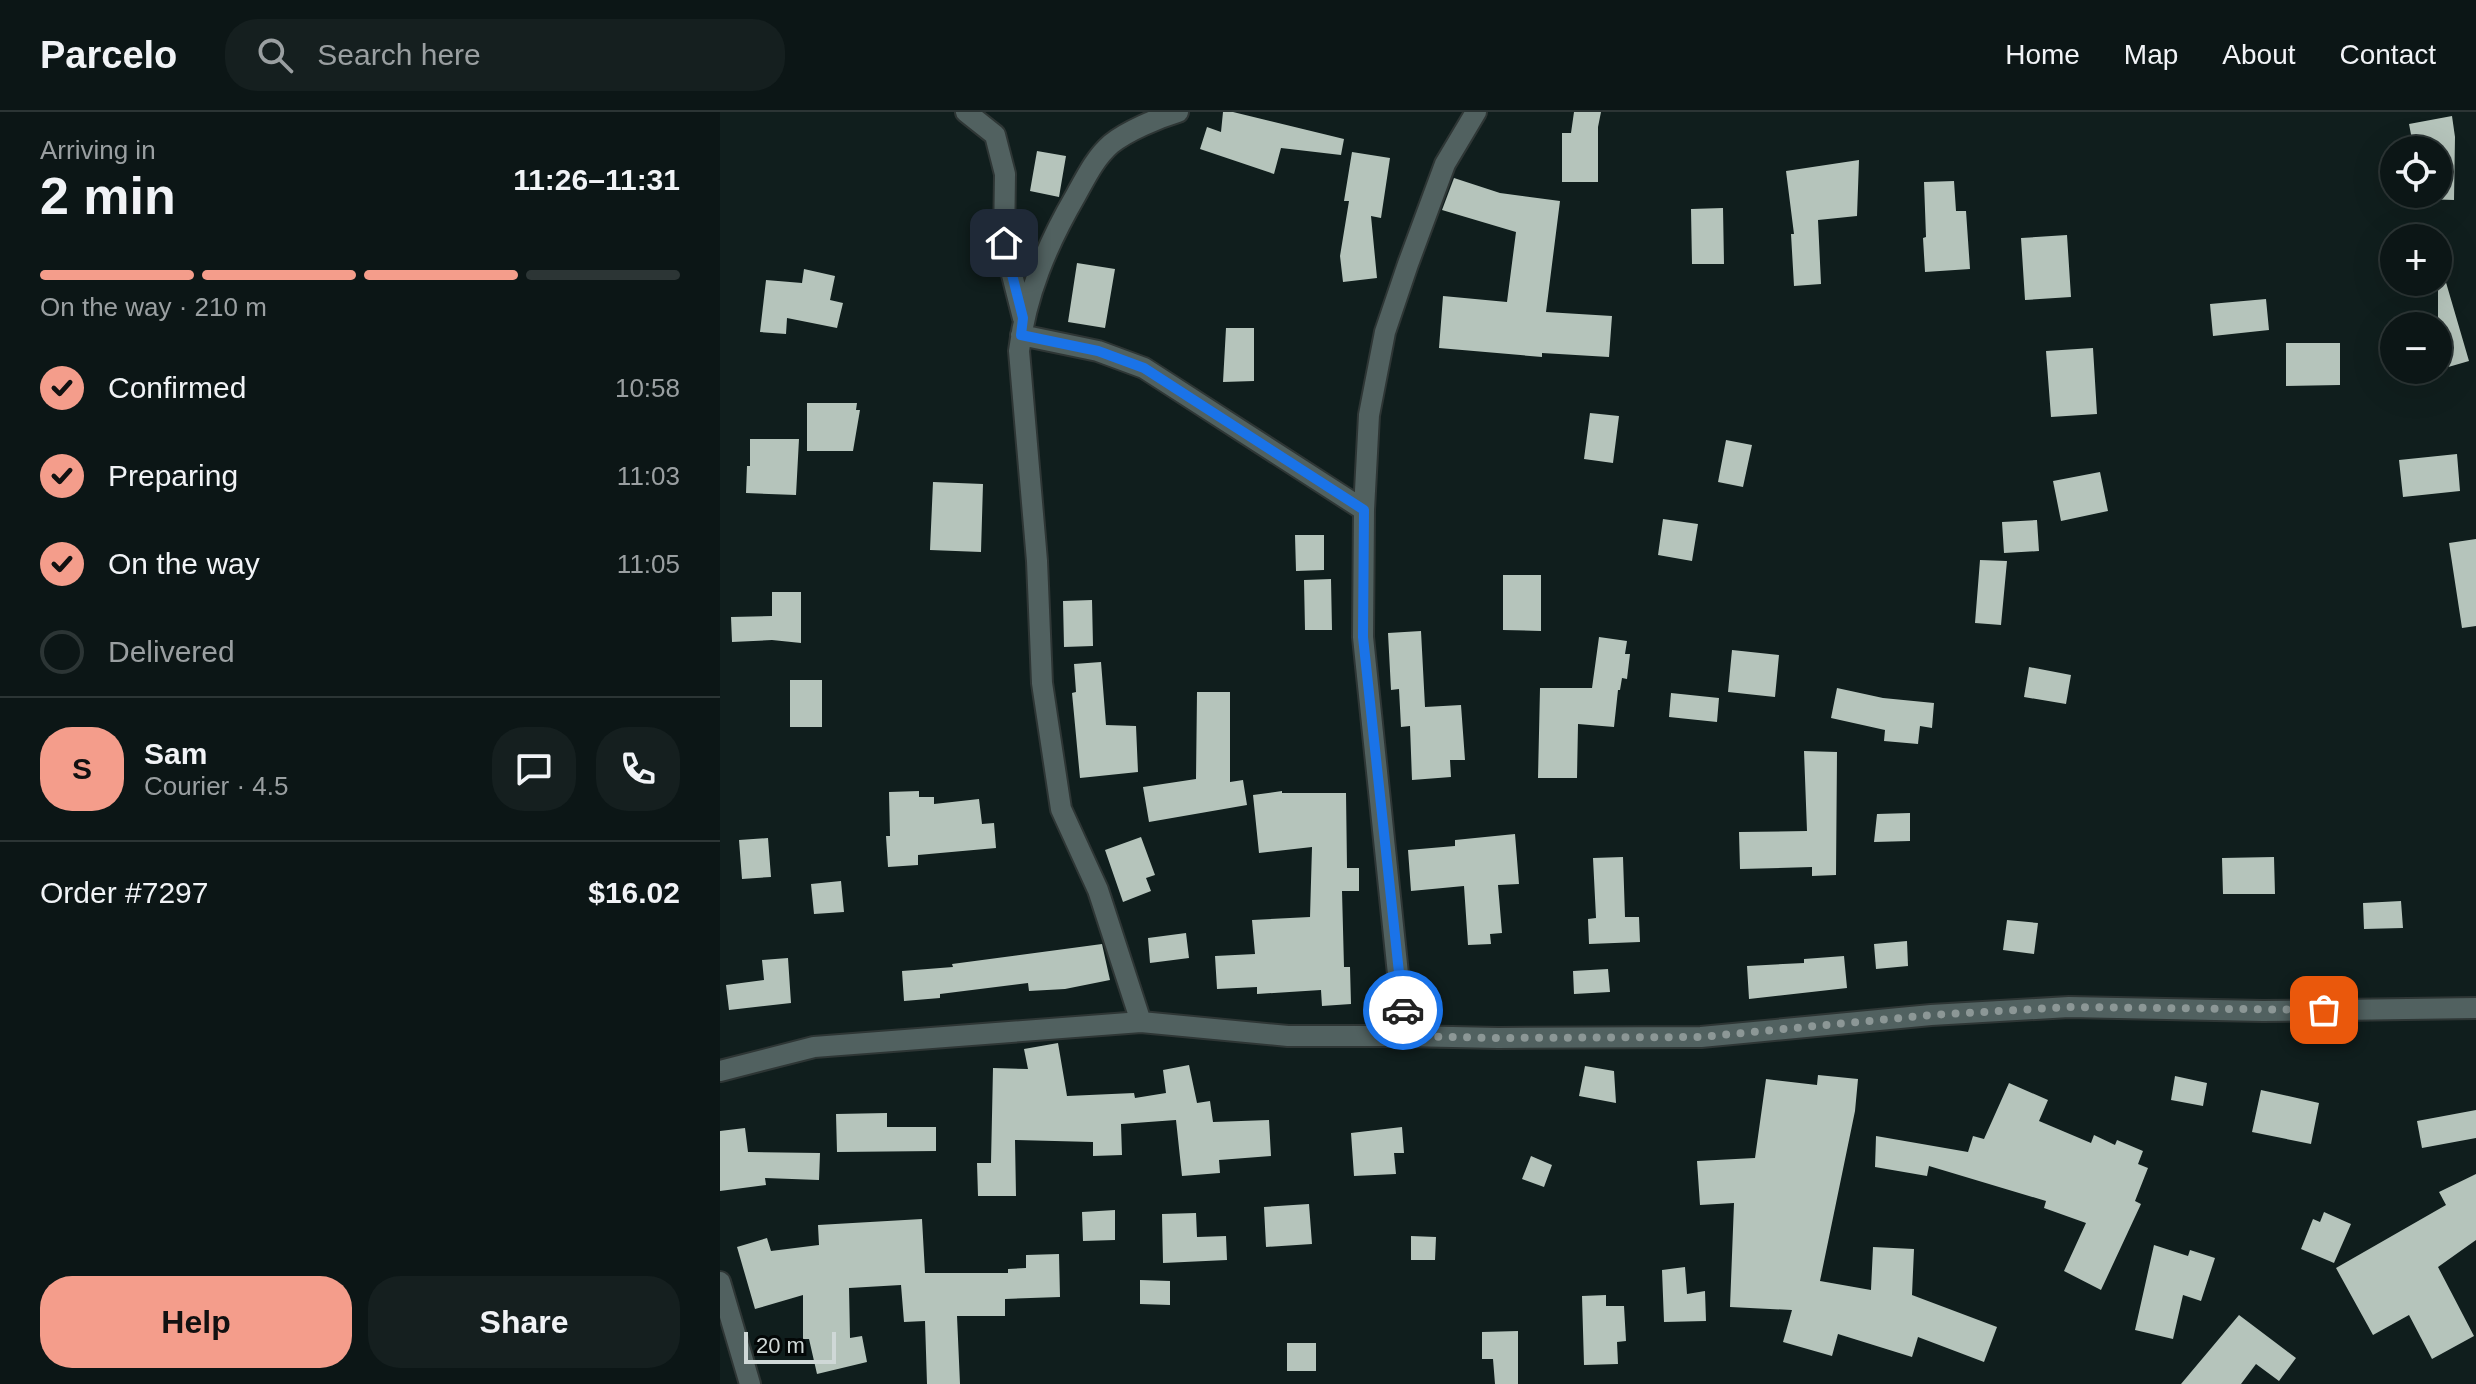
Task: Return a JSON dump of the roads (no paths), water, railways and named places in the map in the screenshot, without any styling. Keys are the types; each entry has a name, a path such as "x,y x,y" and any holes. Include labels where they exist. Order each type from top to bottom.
{"street":[{"path":"966,112 995,135 1005,174 1004,243 1022,327"},
{"path":"1141,1022 1098,890 1061,809 1042,683 1037,561 1019,351 1022,327 1041,262 1092,167 1112,144 1160,117 1178,112"},
{"path":"1407,1036 1363,637 1364,510 1369,415 1385,332 1445,164 1476,112"},
{"path":"1022,327 1144,368 1364,510"},
{"path":"720,1071 814,1047 1141,1022 1288,1036 1701,1037 1931,1015 2069,1007 2263,1011 2476,1008"},
{"path":"720,1282 750,1384"}]}
